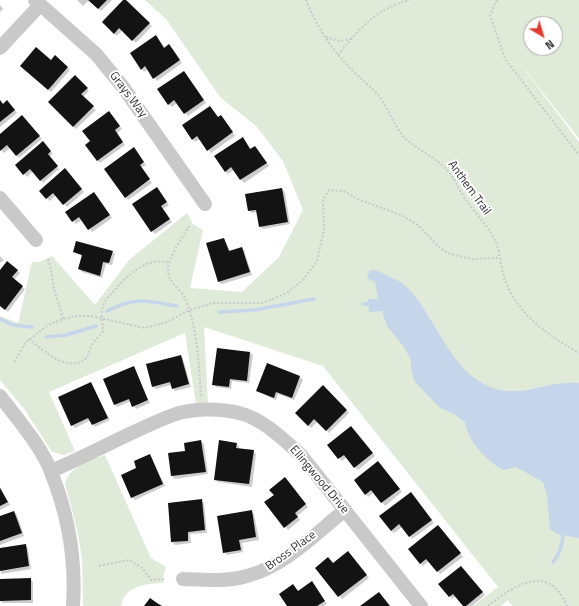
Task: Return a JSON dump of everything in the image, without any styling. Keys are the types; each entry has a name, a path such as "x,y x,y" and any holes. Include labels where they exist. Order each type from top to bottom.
{"street":[{"path":"0,48 38,3"},
{"name":"Grays Way","path":"38,3 96,54 123,87 205,204"},
{"path":"0,198 36,240"},
{"path":"0,396 26,430 51,471 71,538 73,606"},
{"name":"Ellingwood Drive","path":"51,471 174,415 202,410 220,410 240,413 280,436 301,455 421,606"},
{"name":"Bross Place","path":"183,579 225,579 246,577 263,571 277,564 345,510"}],"path":[{"name":"Anthem Trail","path":"306,0 310,13 325,37 338,55 378,95 405,138 441,164 449,172 465,199 492,235 497,246 506,281 516,302 536,323 560,342 579,353"},
{"path":"338,55 373,16 392,4 410,0"},
{"path":"497,0 490,15 505,59 579,155"},
{"path":"325,37 338,41 351,39"},
{"path":"14,362 29,340 48,325 63,319 83,316 145,328 167,322 189,310 214,303 263,303 287,293 302,280 317,261 324,230 323,200 329,190 344,191 358,199 401,215 418,225 440,248 450,254 472,259 499,258"},
{"path":"189,226 170,263 169,277 184,296 195,328 198,349 202,410"},
{"path":"48,259 52,274 52,285 63,319"},
{"path":"29,340 48,355 69,364 77,363 86,358 92,343 103,331 102,312 105,301 130,274 157,261 170,263"},
{"path":"100,566 129,560 142,568 151,580 164,579"},
{"path":"488,606 508,591 531,581 544,582 556,587 567,606"}],"green space":[{"path":"145,0 579,0 579,139 512,53 579,142 579,606 512,606 508,600 501,606 473,606 498,587 323,366 204,327 208,404 196,404 185,333 49,392 75,451 64,455 52,452 25,410 0,380 0,316 18,323 32,262 39,262 52,256 95,305 129,260 187,213 193,224 203,230 190,288 242,292 279,257 303,210 283,161 256,126 220,97 166,19"},
{"path":"105,455 151,558 166,567 163,577 164,583 144,585 131,590 123,599 121,606 83,606 82,559 78,534 65,483 71,472 76,468"}],"water":[{"path":"376,270 397,280 408,288 429,316 447,347 469,374 483,384 500,390 520,391 559,383 579,383 579,538 557,534 550,529 547,495 543,482 516,467 503,470 490,461 474,444 465,422 452,413 440,408 414,381 411,369 411,360 404,347 387,326 382,311 369,312 368,299 378,299 375,282 367,278 369,271"}],"building":[{"path":"88,0 107,0 98,9"},
{"path":"123,0 126,0 150,23 132,41 119,28 114,34 102,22"},
{"path":"156,35 164,48 169,44 180,60 153,79 145,66 141,70 130,53"},
{"path":"36,47 51,60 55,55 68,67 48,90 20,66"},
{"path":"184,71 204,100 184,114 174,100 168,105 157,89"},
{"path":"75,75 88,88 81,94 94,106 73,127 48,102"},
{"path":"0,100 3,104 7,100 15,110 0,122"},
{"path":"210,106 218,117 221,115 233,132 207,151 197,136 192,140 182,125"},
{"path":"109,111 120,126 115,130 123,142 97,161 85,145 90,141 82,131"},
{"path":"22,115 40,136 16,156 7,145 0,151 0,134"},
{"path":"243,137 250,149 255,146 267,163 240,180 231,167 225,172 214,156"},
{"path":"43,141 51,151 48,154 58,166 40,181 30,169 23,175 15,165"},
{"path":"134,147 144,162 140,165 150,179 125,198 104,169"},
{"path":"65,168 82,189 63,205 53,193 46,199 39,191"},
{"path":"157,187 167,202 161,206 170,219 151,232 132,204"},
{"path":"282,188 288,222 259,227 256,210 248,211 245,194"},
{"path":"94,192 110,215 88,230 79,217 72,222 65,212"},
{"path":"224,238 229,251 242,247 250,272 218,282 206,243"},
{"path":"76,241 113,251 109,263 103,262 100,276 78,269 82,255 73,252"},
{"path":"7,261 18,270 12,277 23,286 5,310 0,306 0,270"},
{"path":"217,348 250,352 247,381 230,379 229,387 212,385"},
{"path":"181,355 189,384 172,389 170,382 152,387 146,364"},
{"path":"267,363 300,376 292,398 276,392 274,398 256,391"},
{"path":"134,366 148,400 132,407 129,399 114,405 103,379"},
{"path":"91,382 108,418 92,425 88,418 71,426 58,397"},
{"path":"323,385 347,410 326,431 314,419 308,426 295,413"},
{"path":"351,426 373,453 354,468 344,455 338,459 327,445"},
{"path":"201,440 206,472 171,476 168,453 185,451 184,443"},
{"path":"219,440 237,443 236,448 254,450 249,484 214,480"},
{"path":"150,454 163,484 131,498 121,475 136,468 134,461"},
{"path":"378,461 400,489 381,503 371,490 365,495 354,480"},
{"path":"285,477 306,504 295,513 298,517 284,528 264,502 274,495 269,490"},
{"path":"0,488 8,502 0,506"},
{"path":"411,492 432,520 409,537 399,524 391,531 379,516"},
{"path":"202,499 205,530 188,532 188,541 171,542 168,503"},
{"path":"252,510 256,537 239,540 241,550 223,553 217,516"},
{"path":"14,511 22,533 0,541 0,516"},
{"path":"438,525 461,553 437,572 426,559 420,564 408,549"},
{"path":"26,544 29,566 0,571 0,548"},
{"path":"348,551 367,575 338,597 315,568 328,557 333,563"},
{"path":"461,566 483,592 466,606 463,606 453,594 449,597 438,584"},
{"path":"31,578 31,600 0,601 0,579"},
{"path":"312,581 325,601 317,606 287,606 279,594 293,584 298,591"},
{"path":"379,592 390,606 360,606"},
{"path":"150,598 157,603 162,606 144,606"}],"waterway":[{"path":"220,312 254,310 314,299"},
{"path":"107,311 126,303 142,301 177,306"},
{"path":"0,319 13,325 32,327"},
{"path":"46,337 66,335 96,326"},
{"path":"553,562 560,550 563,535"}]}
